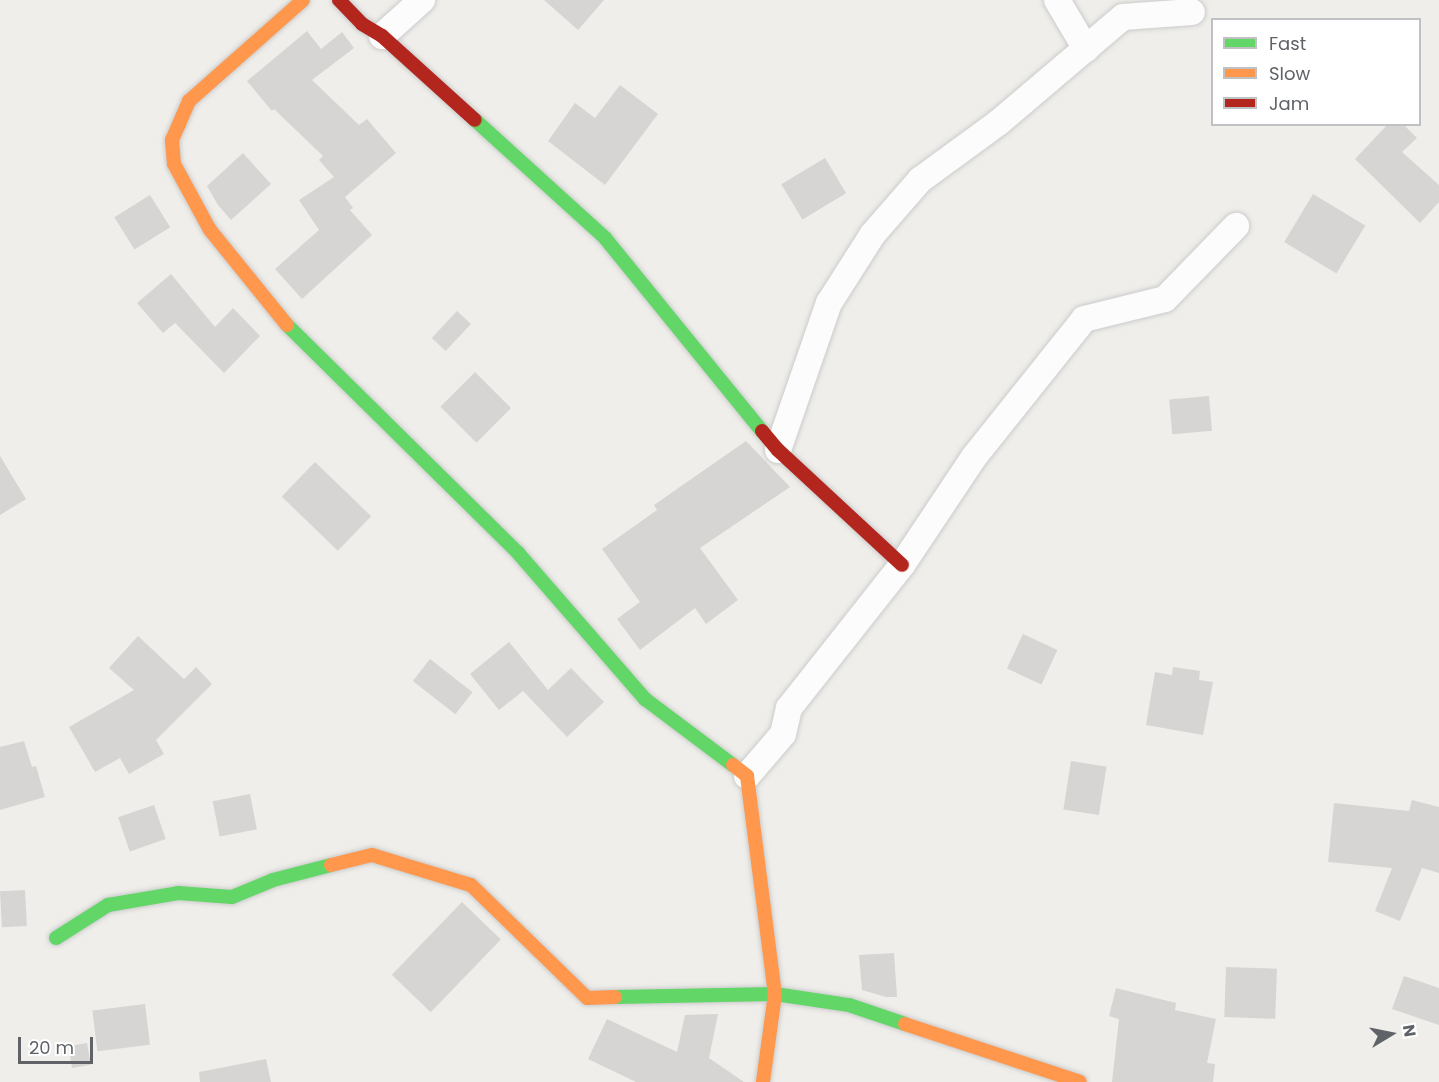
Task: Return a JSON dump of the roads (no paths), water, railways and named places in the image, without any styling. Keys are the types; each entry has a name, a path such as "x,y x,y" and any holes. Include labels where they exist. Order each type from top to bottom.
{"street":[{"path":"303,0 189,101 172,140 174,164 210,230 291,329 518,553 645,699 747,776 775,994 763,1082"},
{"path":"339,0 362,24 382,36 605,238 778,450 902,565"},
{"path":"382,36 422,0"},
{"path":"1057,0 1086,49"},
{"path":"778,450 829,303 873,234 920,180 998,123 1123,17 1192,12"},
{"path":"747,776 783,734 789,708 902,565 974,457 1084,319 1165,299 1236,226"},
{"path":"56,938 108,905 178,893 232,897 273,880 372,855 471,885 587,998 775,994 849,1005 1080,1082"}]}
